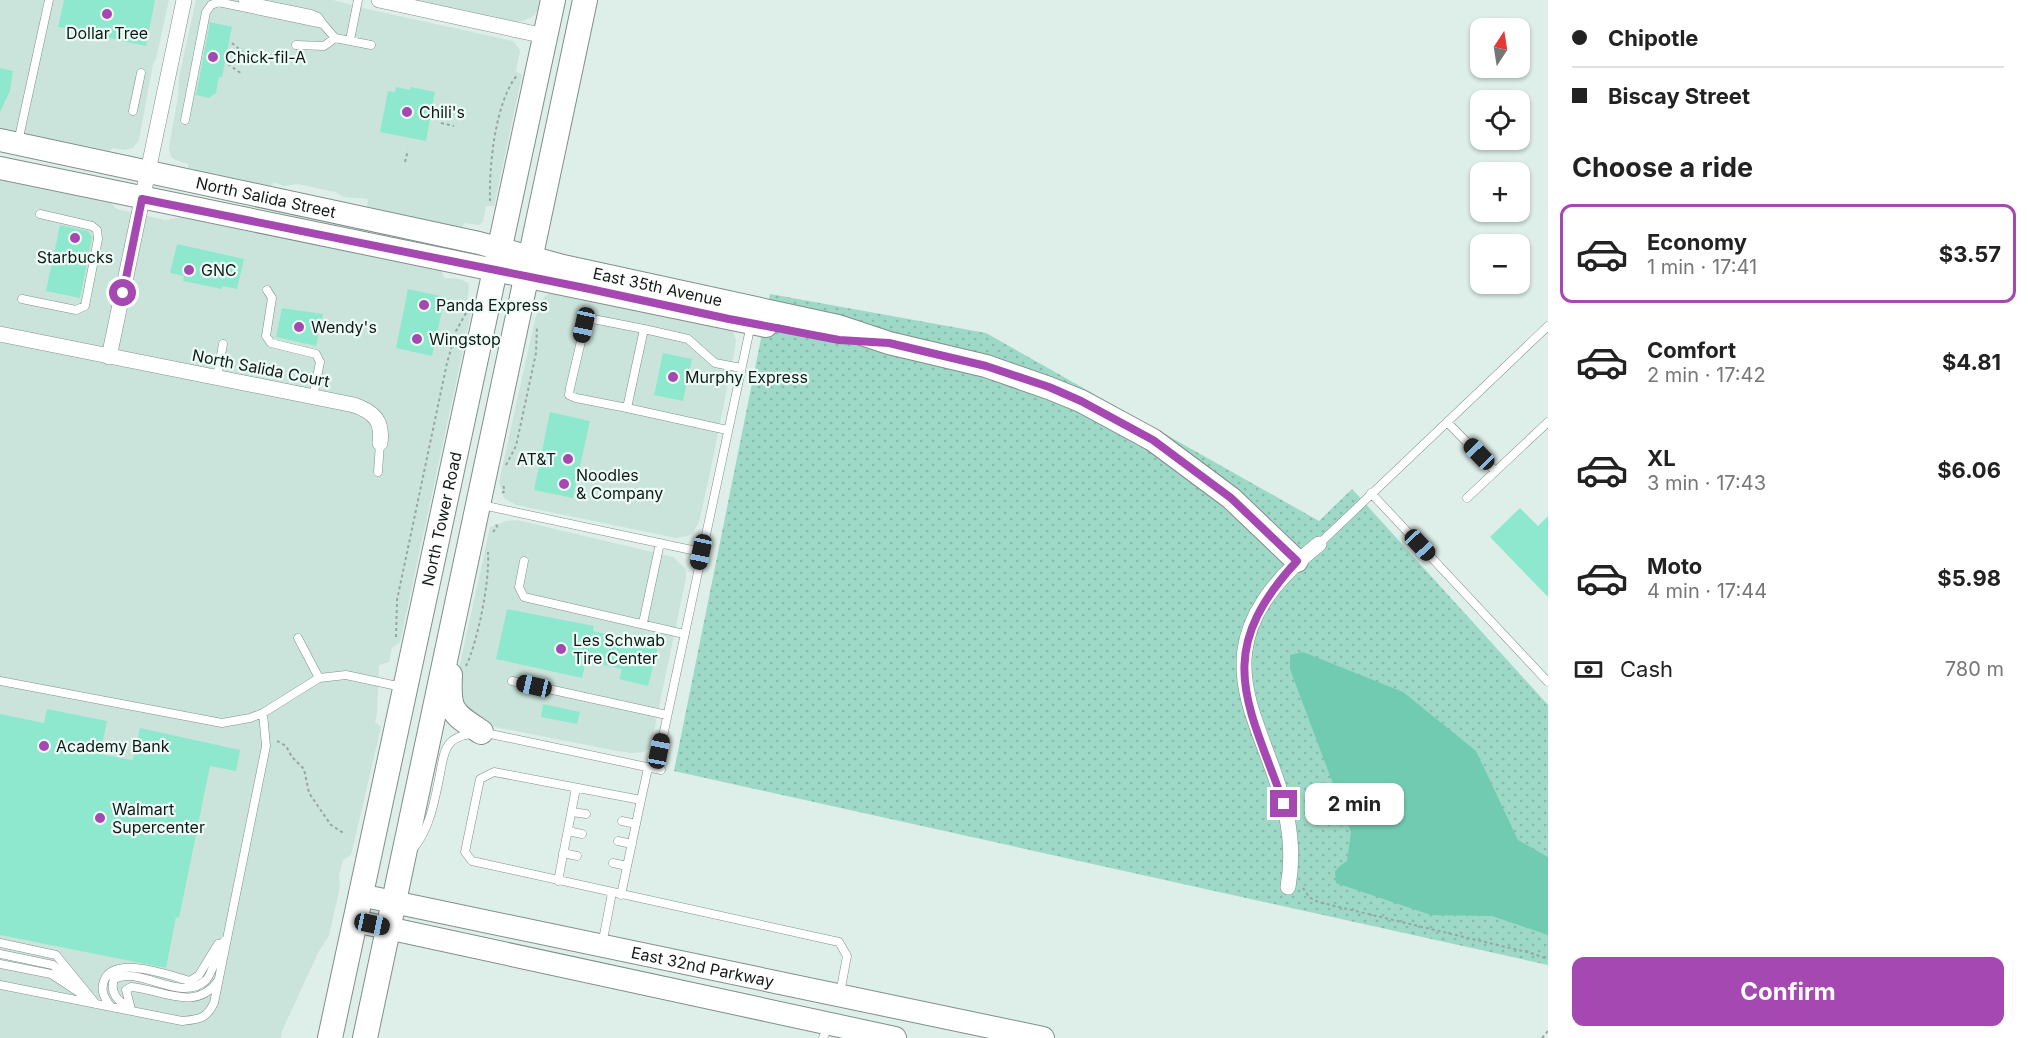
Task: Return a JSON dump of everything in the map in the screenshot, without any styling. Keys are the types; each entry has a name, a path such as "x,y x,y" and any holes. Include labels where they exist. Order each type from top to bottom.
{"main road":[{"name":"North Tower Road","path":"330,1038 553,0"},
{"name":"North Tower Road","path":"365,1038 585,0"},
{"path":"454,619 449,693 451,706 457,716 481,732"}],"street":[{"path":"109,357 184,0"},
{"path":"379,0 545,36"},
{"name":"North Salida Street","path":"9,142 148,171 497,259"},
{"name":"North Salida Street","path":"0,168 142,199 497,259"},
{"name":"East 35th Avenue","path":"497,259 529,267 563,266 752,316 838,326 889,343 986,366 1020,377 1081,401 1153,440 1224,492 1297,561"},
{"name":"North Salida Court","path":"0,334 363,408 379,423 382,430 380,443"},
{"path":"1288,887 1292,856 1288,818 1251,712 1243,667 1247,641 1256,617 1270,592 1297,561 1318,544"},
{"name":"East 32nd Parkway","path":"360,895 1043,1038"},
{"name":"East 32nd Parkway","path":"355,921 826,1031 895,1038"},
{"path":"826,1031 840,994"}],"lane":[{"path":"9,142 50,0"},
{"path":"184,120 210,0"},
{"path":"243,0 311,14 318,17 335,38 371,45"},
{"path":"350,40 358,0"},
{"path":"206,12 211,5 218,2 323,24"},
{"path":"296,45 324,46 335,38"},
{"path":"133,111 141,73"},
{"path":"22,299 76,310 85,306 98,240 97,230 92,226 40,214"},
{"path":"267,290 271,294 272,301 266,336 271,343 316,354 320,362 313,397"},
{"path":"621,895 641,800 655,769 752,316"},
{"path":"727,430 569,395 572,377 586,320 593,319 688,339 715,363 741,368"},
{"path":"1318,544 1548,326"},
{"path":"627,408 644,329"},
{"path":"217,377 223,344"},
{"path":"1447,422 1495,471"},
{"path":"1467,498 1548,422"},
{"path":"378,472 380,443"},
{"path":"1371,493 1548,682"},
{"path":"478,504 701,552"},
{"path":"643,623 660,543"},
{"path":"524,561 519,587 524,597 684,634"},
{"path":"298,638 319,678"},
{"path":"0,681 222,723 263,713 319,678 346,675 405,688"},
{"path":"512,681 666,715"},
{"path":"0,985 182,1021 198,1020 209,1013 219,979 266,746 263,713"},
{"path":"402,861 421,840 434,805 445,753 450,743 457,738 481,732 655,769"},
{"path":"641,800 494,772 480,779 465,852 472,861 839,942 847,957 840,994"},
{"path":"558,881 576,788"},
{"path":"572,812 586,814"},
{"path":"622,821 636,824"},
{"path":"568,831 582,834"},
{"path":"618,842 632,844"},
{"path":"563,853 577,856"},
{"path":"613,863 627,866"},
{"path":"602,946 612,893"},
{"path":"111,1007 104,998 102,985 106,975 119,968 137,968 190,981 199,975 229,928"},
{"path":"132,1011 115,996 112,986 114,979 120,976 132,977 180,988 193,987 207,980 229,928"},
{"path":"0,944 56,955 96,1004"},
{"path":"0,954 53,965 96,1004"},
{"path":"0,964 51,975 96,1004"},
{"path":"132,1011 126,990 131,987 172,997 191,997 204,995 219,979"}],"path":[{"path":"232,43 246,55"},
{"path":"228,63 242,74"},
{"path":"490,204 491,154 505,93 519,73"},
{"path":"441,123 454,126"},
{"path":"405,162 408,150"},
{"path":"539,310 542,302 547,299 545,297"},
{"path":"396,642 397,600 447,363 456,331 469,307"},
{"path":"505,467 516,446 534,365 537,320"},
{"path":"502,482 505,491 502,493"},
{"path":"490,540 497,527 496,524"},
{"path":"461,675 471,656 475,640 489,572 488,551"},
{"path":"275,740 286,746 303,769 309,793 331,825 345,834"},
{"path":"1288,887 1303,888 1309,897 1318,902 1548,959"},
{"path":"1542,1038 1548,1031"}],"shaded area":[{"path":"0,0 169,0 153,64 139,140 133,148 124,150 112,148 110,151 0,128"},
{"path":"196,0 333,0 513,41 520,50 516,71 522,75 494,206 486,206 483,221 479,225 464,223 462,228 367,207 368,199 344,197 335,192 298,184 284,186 273,182 272,187 188,169 188,164 171,157 169,147 179,77"},
{"path":"413,0 539,0 538,10 532,17 516,22"},
{"path":"0,174 98,196 100,201 110,202 117,209 165,220 182,217 190,219 191,215 441,269 444,278 460,279 468,283 466,307 471,313 400,642 392,648 389,662 379,665 375,722 381,727 351,855 343,860 339,875 340,887 329,935 318,953 282,1031 281,1038 0,1038"},
{"path":"550,292 732,328 736,340 735,349 709,478 699,522 693,533 688,536 676,538 516,505 504,498 499,482 535,319 542,299"},
{"path":"770,294 986,333 1319,521 1352,489 1548,705 1548,965 674,771"},
{"path":"517,520 673,557 686,569 651,745 644,752 617,751 485,725 467,718 454,691 490,527"},
{"path":"1303,652 1403,692 1476,751 1518,840 1548,857 1548,935 1492,916 1431,915 1336,883 1335,871 1347,861 1351,832 1290,669 1290,655"}],"building":[{"name":"Dollar Tree","path":"64,0 155,0 146,46 58,27"},
{"name":"Chick-fil-A","path":"210,22 232,27 222,77 219,77 216,93 209,98 196,95"},
{"path":"0,68 13,71 10,91 0,112"},
{"name":"Chili's","path":"396,87 410,90 411,87 435,92 426,141 380,132 388,91 395,92"},
{"path":"60,225 88,231 92,237 80,298 46,291"},
{"path":"177,244 244,259 237,289 222,286 222,289 183,281 184,276 170,273"},
{"path":"408,289 445,297 432,356 396,348"},
{"name":"Wendy's","path":"282,308 323,314 316,346 276,337"},
{"name":"Murphy Express","path":"663,353 692,359 683,401 654,395"},
{"path":"550,412 590,421 573,498 534,490"},
{"path":"1520,508 1538,526 1548,516 1548,597 1490,537"},
{"name":"Les Schwab Tire Center","path":"507,609 594,626 593,631 658,647 648,686 619,679 622,669 586,661 582,678 496,659"},
{"path":"543,704 580,712 577,724 541,717"},
{"name":"Walmart Supercenter","path":"47,709 107,721 100,754 133,760 140,728 240,750 236,771 210,766 179,918 176,917 166,968 0,935 0,714 44,723"}],"place":[{"name":"Dollar Tree","path":"107,14"},
{"name":"Chick-fil-A","path":"213,57"},
{"name":"Chili's","path":"407,112"},
{"name":"Starbucks","path":"75,238"},
{"name":"GNC","path":"189,270"},
{"name":"Panda Express","path":"424,305"},
{"name":"Wendy's","path":"299,327"},
{"name":"Wingstop","path":"417,339"},
{"name":"Murphy Express","path":"673,377"},
{"name":"AT&T","path":"568,459"},
{"name":"Noodles & Company","path":"564,484"},
{"name":"Les Schwab Tire Center","path":"561,649"},
{"name":"Academy Bank","path":"44,746"},
{"name":"Walmart Supercenter","path":"100,818"}],"route":[{"path":"123,293 142,199 729,319 839,340 889,343 986,366 1049,387 1081,401 1119,420 1181,459 1231,498 1297,561 1270,592 1256,617 1247,641 1243,667 1251,712 1284,804"}]}
